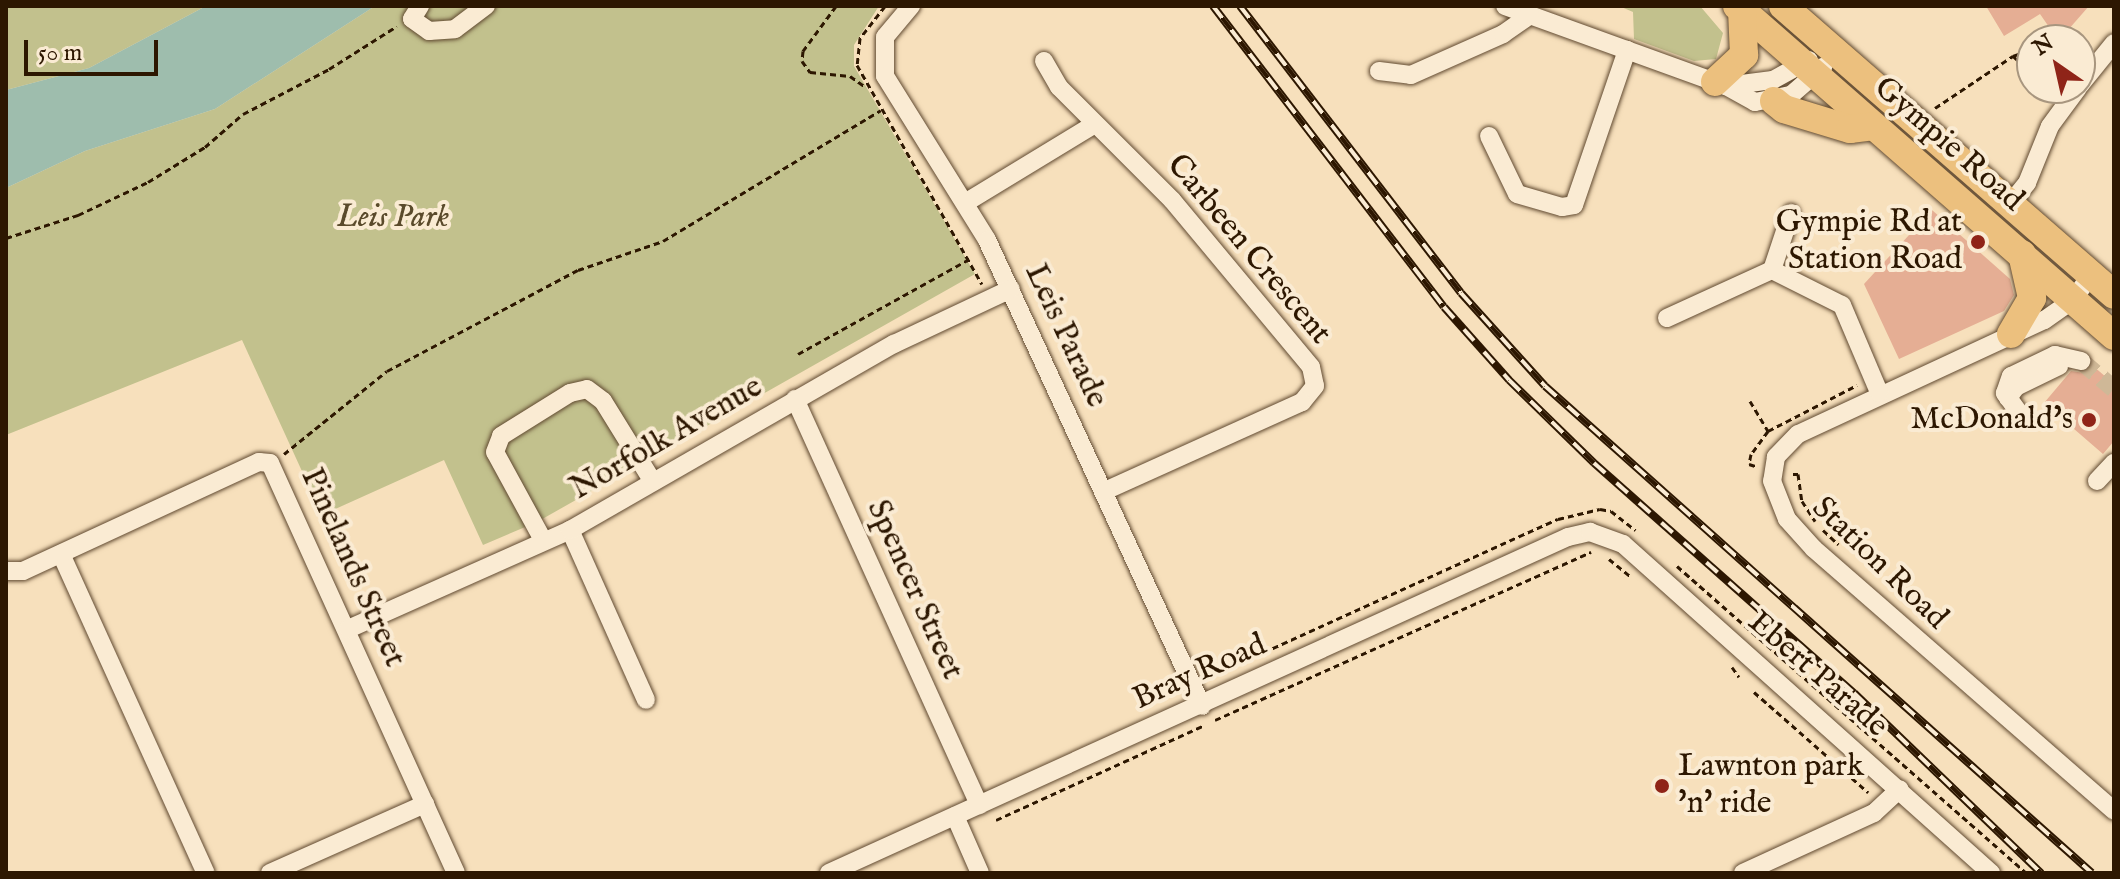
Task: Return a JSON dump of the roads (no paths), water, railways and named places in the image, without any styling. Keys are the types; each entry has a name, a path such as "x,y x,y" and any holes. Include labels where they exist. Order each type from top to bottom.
{"highway":[{"name":"Gympie Road","path":"1783,6 2114,295"},
{"name":"Gympie Road","path":"1739,8 2114,336"},
{"path":"1720,84 1744,55 1739,8"},
{"path":"1774,101 1784,109 1850,129 1874,126"},
{"path":"2011,334 2032,298 2022,254"}],"street":[{"path":"416,12 429,31 455,29 486,6"},
{"name":"Leis Parade","path":"911,6 885,37 883,71 965,203 1011,289 1202,706"},
{"path":"1505,6 1720,84 1738,97 1774,101 1831,48"},
{"path":"1379,71 1411,75 1503,34 1530,15"},
{"path":"2096,66 2114,43"},
{"path":"1489,136 1517,194 1562,207 1574,205 1627,50"},
{"name":"Carbeen Crescent","path":"1044,61 1059,87 1182,212 1311,367 1315,386 1302,402 1103,492"},
{"path":"1720,84 1773,80 1809,70"},
{"path":"2010,204 2027,183 2050,126 2066,104"},
{"path":"965,203 1095,124"},
{"path":"1667,318 1772,270 1791,213"},
{"path":"1772,270 1842,305 1876,385 2011,334 2073,300 2091,275"},
{"name":"Norfolk Avenue","path":"348,629 570,530 795,399 1011,289"},
{"path":"2020,414 2008,398 2016,387 2081,361"},
{"name":"Station Road","path":"1876,385 1798,434 1776,457 1773,494 1797,532 1921,647 2114,811"},
{"path":"543,540 495,452 501,436 570,393 587,389 603,401 653,482"},
{"name":"Spencer Street","path":"795,399 979,805"},
{"name":"Pinelands Street","path":"6,571 23,571 259,462 270,463 348,629 456,873"},
{"path":"2097,481 2114,463"},
{"path":"570,530 646,700"},
{"name":"Bray Road","path":"829,873 1568,537 1596,532"},
{"name":"Ebert Parade","path":"1596,532 1623,544 1991,873"},
{"path":"61,554 206,873"},
{"path":"1743,873 1874,813 1900,789"},
{"path":"270,873 425,804"},
{"path":"955,816 980,873"}],"tunnel":[{"path":"2081,361 2114,389"}],"railway":[{"path":"1213,6 1444,307 1509,380 1594,463 1854,693 2041,873"},
{"path":"1240,6 1461,293 1545,386 2092,873"}],"place":[{"name":"Gympie Rd at Station Road","path":"1978,242"},
{"name":"McDonald's","path":"2089,420"},
{"name":"Lawnton park 'n' ride","path":"1662,786"}],"park label":[{"name":"Leis Park","path":"393,218"}]}
